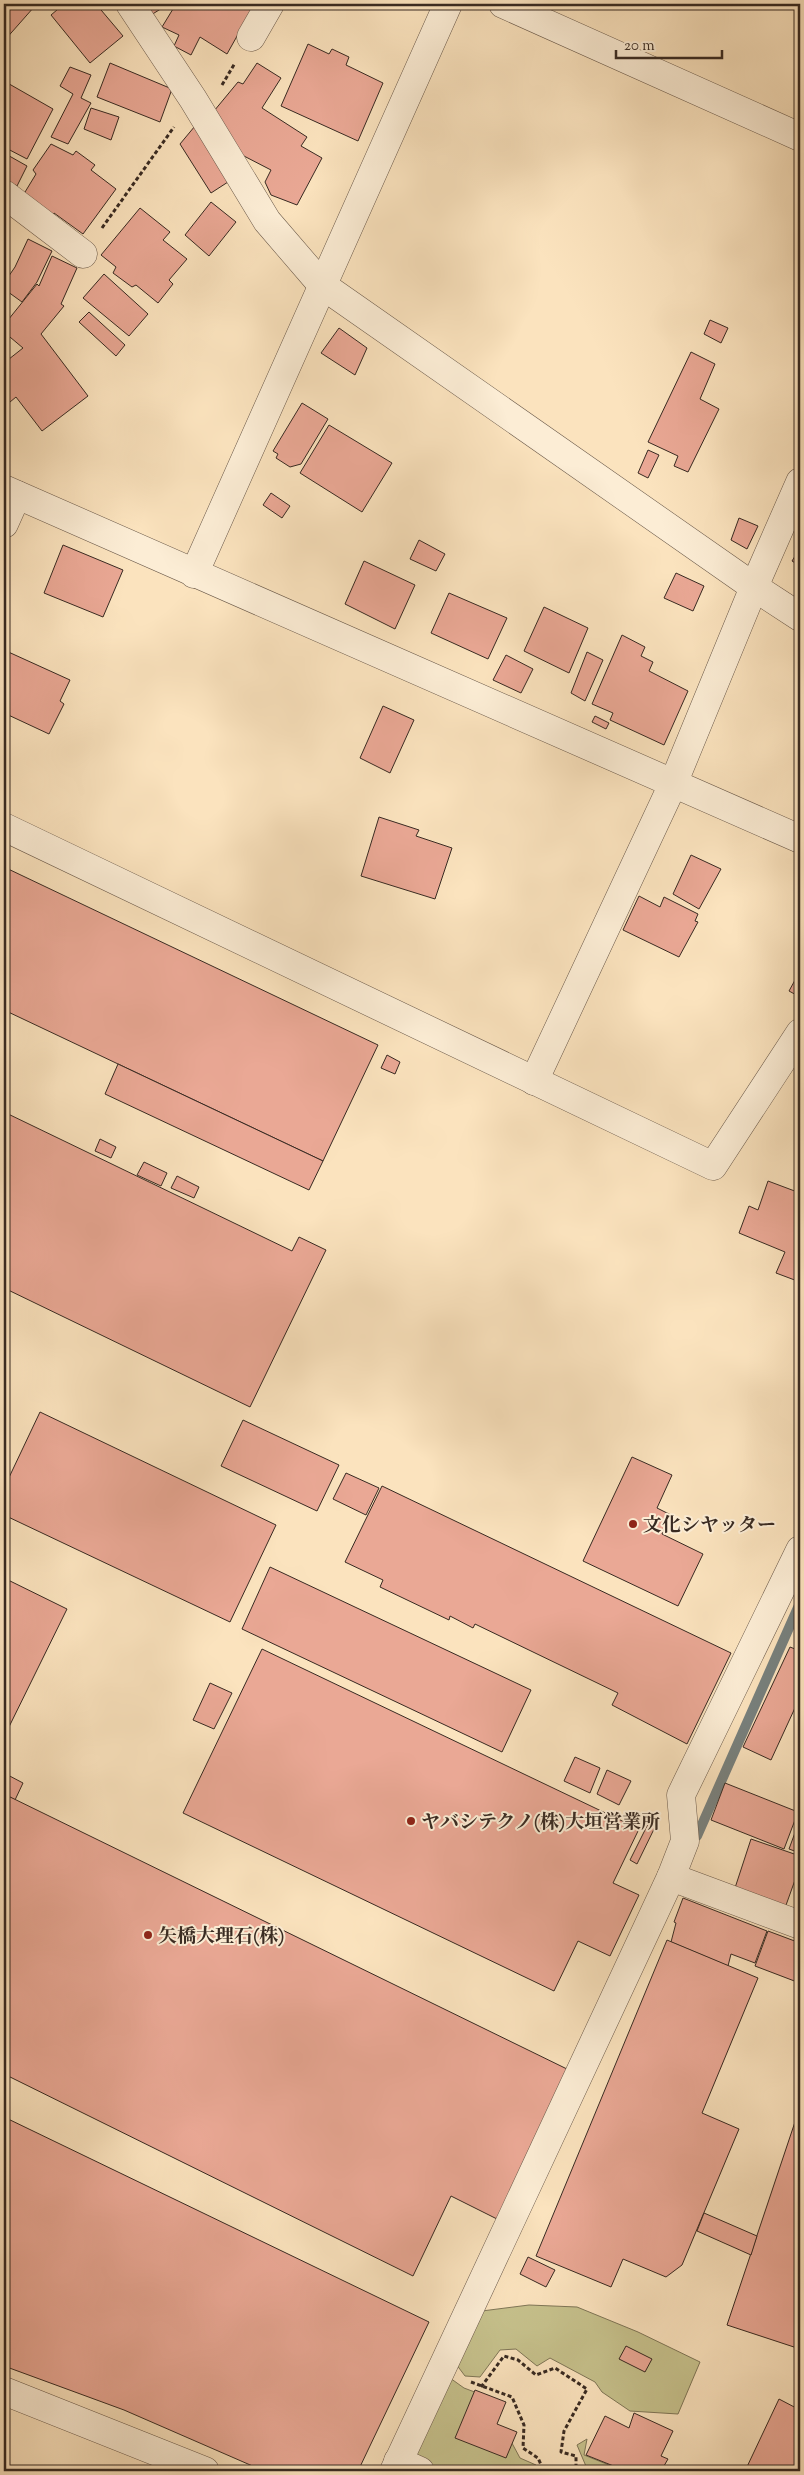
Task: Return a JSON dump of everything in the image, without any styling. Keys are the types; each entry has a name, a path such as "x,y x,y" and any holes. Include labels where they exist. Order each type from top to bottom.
{"street":[{"path":"130,4 194,99 267,222 322,285 754,587 800,617"},
{"path":"252,37 270,4"},
{"path":"194,574 448,4"},
{"path":"503,4 800,137"},
{"path":"4,194 84,254"},
{"path":"534,1081 673,784 754,587 800,482"},
{"path":"4,524 10,492 800,840"},
{"path":"4,828 712,1166 800,1034"},
{"path":"404,2468 443,2368 671,1877 685,1842 681,1795 800,1550"},
{"path":"671,1877 800,1925"},
{"path":"4,2391 205,2471"}],"path":[{"path":"84,254 194,99 215,96 252,37"},
{"path":"481,2387 504,2356 518,2360 536,2375 555,2368 587,2389 564,2431 561,2452 576,2456 576,2469 574,2471"},
{"path":"443,2368 481,2387 512,2397 524,2425 523,2448 538,2458 544,2469 542,2471"}],"shaded area":[{"path":"529,2305 577,2307 638,2332 700,2362 678,2414 630,2411 602,2392 595,2382 550,2358 537,2366 516,2349 500,2350 480,2377 465,2376 453,2360 474,2312"},
{"path":"450,2378 464,2388 488,2397 489,2426 506,2432 520,2458 536,2465 533,2471 434,2471 413,2461"},
{"path":"587,2439 584,2455 624,2471 588,2471 577,2445"}],"building":[{"path":"4,4 30,4 34,7 4,41"},
{"path":"64,4 96,4 123,36 90,63 51,15"},
{"path":"144,4 166,4 167,5 151,15"},
{"path":"176,4 255,4 227,54 200,37 191,55 174,46 179,35 162,27"},
{"path":"308,44 329,54 332,49 349,57 346,65 383,83 358,141 281,106"},
{"path":"110,63 172,89 160,122 97,97"},
{"path":"257,63 281,78 262,108 307,137 301,146 322,158 297,205 271,195 265,182 271,170 242,155 214,111 238,82 243,84"},
{"path":"70,67 91,75 81,98 91,103 68,144 51,137 73,94 60,86"},
{"path":"4,81 53,109 27,159 4,147"},
{"path":"91,108 119,117 111,140 84,129"},
{"path":"195,126 228,182 211,193 180,144"},
{"path":"51,144 73,155 76,151 95,165 91,170 116,189 83,234 54,213 50,219 22,197 36,174 33,170"},
{"path":"4,153 27,166 17,186 4,179"},
{"path":"211,202 236,222 209,256 185,235"},
{"path":"140,208 170,232 163,240 187,259 169,280 173,284 158,303 136,285 132,287 113,273 116,267 101,255"},
{"path":"28,239 52,251 37,282 22,302 4,289 4,283 15,267"},
{"path":"52,256 77,268 61,304 64,306 41,334 88,396 42,431 16,397 10,402 4,393 4,363 23,348 4,332 4,325 37,284 39,286"},
{"path":"104,274 148,314 129,336 83,298"},
{"path":"89,312 125,345 116,356 79,322"},
{"path":"710,320 728,328 721,343 704,334"},
{"path":"339,328 367,348 355,375 321,353"},
{"path":"691,352 715,364 700,399 719,409 688,472 674,466 678,456 648,442"},
{"path":"302,403 328,419 301,464 290,467 276,458 278,454 273,451"},
{"path":"329,425 392,463 362,512 300,473"},
{"path":"648,450 659,455 648,478 638,473"},
{"path":"271,493 290,506 282,518 263,505"},
{"path":"739,518 758,526 747,549 731,540"},
{"path":"419,540 445,554 436,571 410,559"},
{"path":"63,545 123,570 103,617 44,593"},
{"path":"800,548 800,566 792,561"},
{"path":"364,561 415,585 395,629 345,604"},
{"path":"676,573 704,586 693,611 664,598"},
{"path":"449,593 507,618 488,659 431,633"},
{"path":"544,607 588,628 569,673 524,651"},
{"path":"622,635 645,647 641,656 653,662 649,671 688,691 664,745 610,720 613,713 592,704"},
{"path":"4,650 70,680 60,701 64,704 49,734 4,713"},
{"path":"587,652 603,660 585,701 571,693"},
{"path":"506,655 533,669 521,693 493,680"},
{"path":"383,706 414,720 390,773 360,758"},
{"path":"595,716 609,723 606,729 592,722"},
{"path":"379,817 419,830 416,836 452,848 435,899 361,876"},
{"path":"691,855 721,869 699,909 673,894"},
{"path":"4,867 378,1045 323,1161 4,1010"},
{"path":"639,896 660,907 664,897 698,914 695,921 698,922 679,957 623,930"},
{"path":"800,971 800,997 789,991"},
{"path":"387,1055 400,1062 395,1074 381,1068"},
{"path":"118,1064 323,1161 309,1190 105,1094"},
{"path":"4,1112 292,1251 299,1237 326,1250 250,1407 4,1288"},
{"path":"100,1139 116,1147 111,1158 95,1151"},
{"path":"144,1162 167,1173 161,1186 137,1175"},
{"path":"177,1176 199,1187 194,1198 171,1188"},
{"path":"768,1181 800,1193 800,1282 776,1273 785,1252 739,1233 749,1206 758,1210"},
{"path":"40,1412 276,1525 230,1622 4,1515 4,1488"},
{"path":"243,1420 339,1465 317,1511 221,1466"},
{"name":"文化シヤッター","path":"632,1457 672,1475 657,1508 671,1515 662,1534 703,1554 678,1606 583,1561"},
{"path":"346,1473 379,1488 366,1515 333,1499"},
{"path":"382,1486 731,1653 687,1744 612,1705 618,1693 475,1624 473,1628 450,1616 449,1620 380,1587 383,1580 345,1562"},
{"path":"270,1567 531,1690 502,1752 242,1629"},
{"path":"4,1578 67,1609 4,1737"},
{"path":"790,1647 800,1651 800,1697 771,1760 743,1747"},
{"name":"ヤバシテクノ(株)大垣営業所","path":"262,1649 639,1829 613,1883 639,1895 610,1956 578,1941 554,1991 183,1813"},
{"path":"210,1683 232,1693 214,1729 193,1720"},
{"path":"575,1757 600,1768 590,1793 564,1781"},
{"path":"607,1770 631,1781 619,1805 597,1794"},
{"path":"4,1773 23,1783 15,1800 4,1794"},
{"path":"725,1783 798,1812 784,1849 711,1820"},
{"name":"矢橋大理石(株)","path":"4,1794 569,2070 497,2219 451,2196 413,2276 4,2074"},
{"path":"800,1819 800,1853 789,1849"},
{"path":"650,1820 656,1825 637,1864 630,1860"},
{"path":"751,1839 800,1856 800,1866 785,1908 734,1891"},
{"path":"683,1898 767,1931 755,1963 731,1954 728,1966 671,1942 676,1923 674,1922"},
{"path":"768,1931 800,1943 800,1974 797,1982 755,1966"},
{"path":"667,1940 758,1978 702,2113 739,2129 682,2265 666,2277 623,2259 611,2287 536,2256"},
{"path":"800,2107 800,2349 727,2325"},
{"path":"4,2117 429,2322 358,2471 264,2471 124,2410 4,2366"},
{"path":"704,2213 757,2236 751,2255 697,2231"},
{"path":"528,2257 555,2270 546,2287 520,2274"},
{"path":"626,2346 652,2359 645,2372 619,2359"},
{"path":"475,2390 506,2402 497,2424 517,2432 506,2458 455,2438"},
{"path":"779,2399 800,2410 800,2465 797,2471 745,2471"},
{"path":"634,2413 673,2431 661,2456 668,2459 661,2471 626,2471 586,2455 605,2416 629,2428"}],"waterway":[{"path":"697,1836 800,1603"}],"place":[{"name":"文化シヤッター","path":"633,1524"},
{"name":"ヤバシテクノ(株)大垣営業所","path":"411,1821"},
{"name":"矢橋大理石(株)","path":"148,1935"}]}
